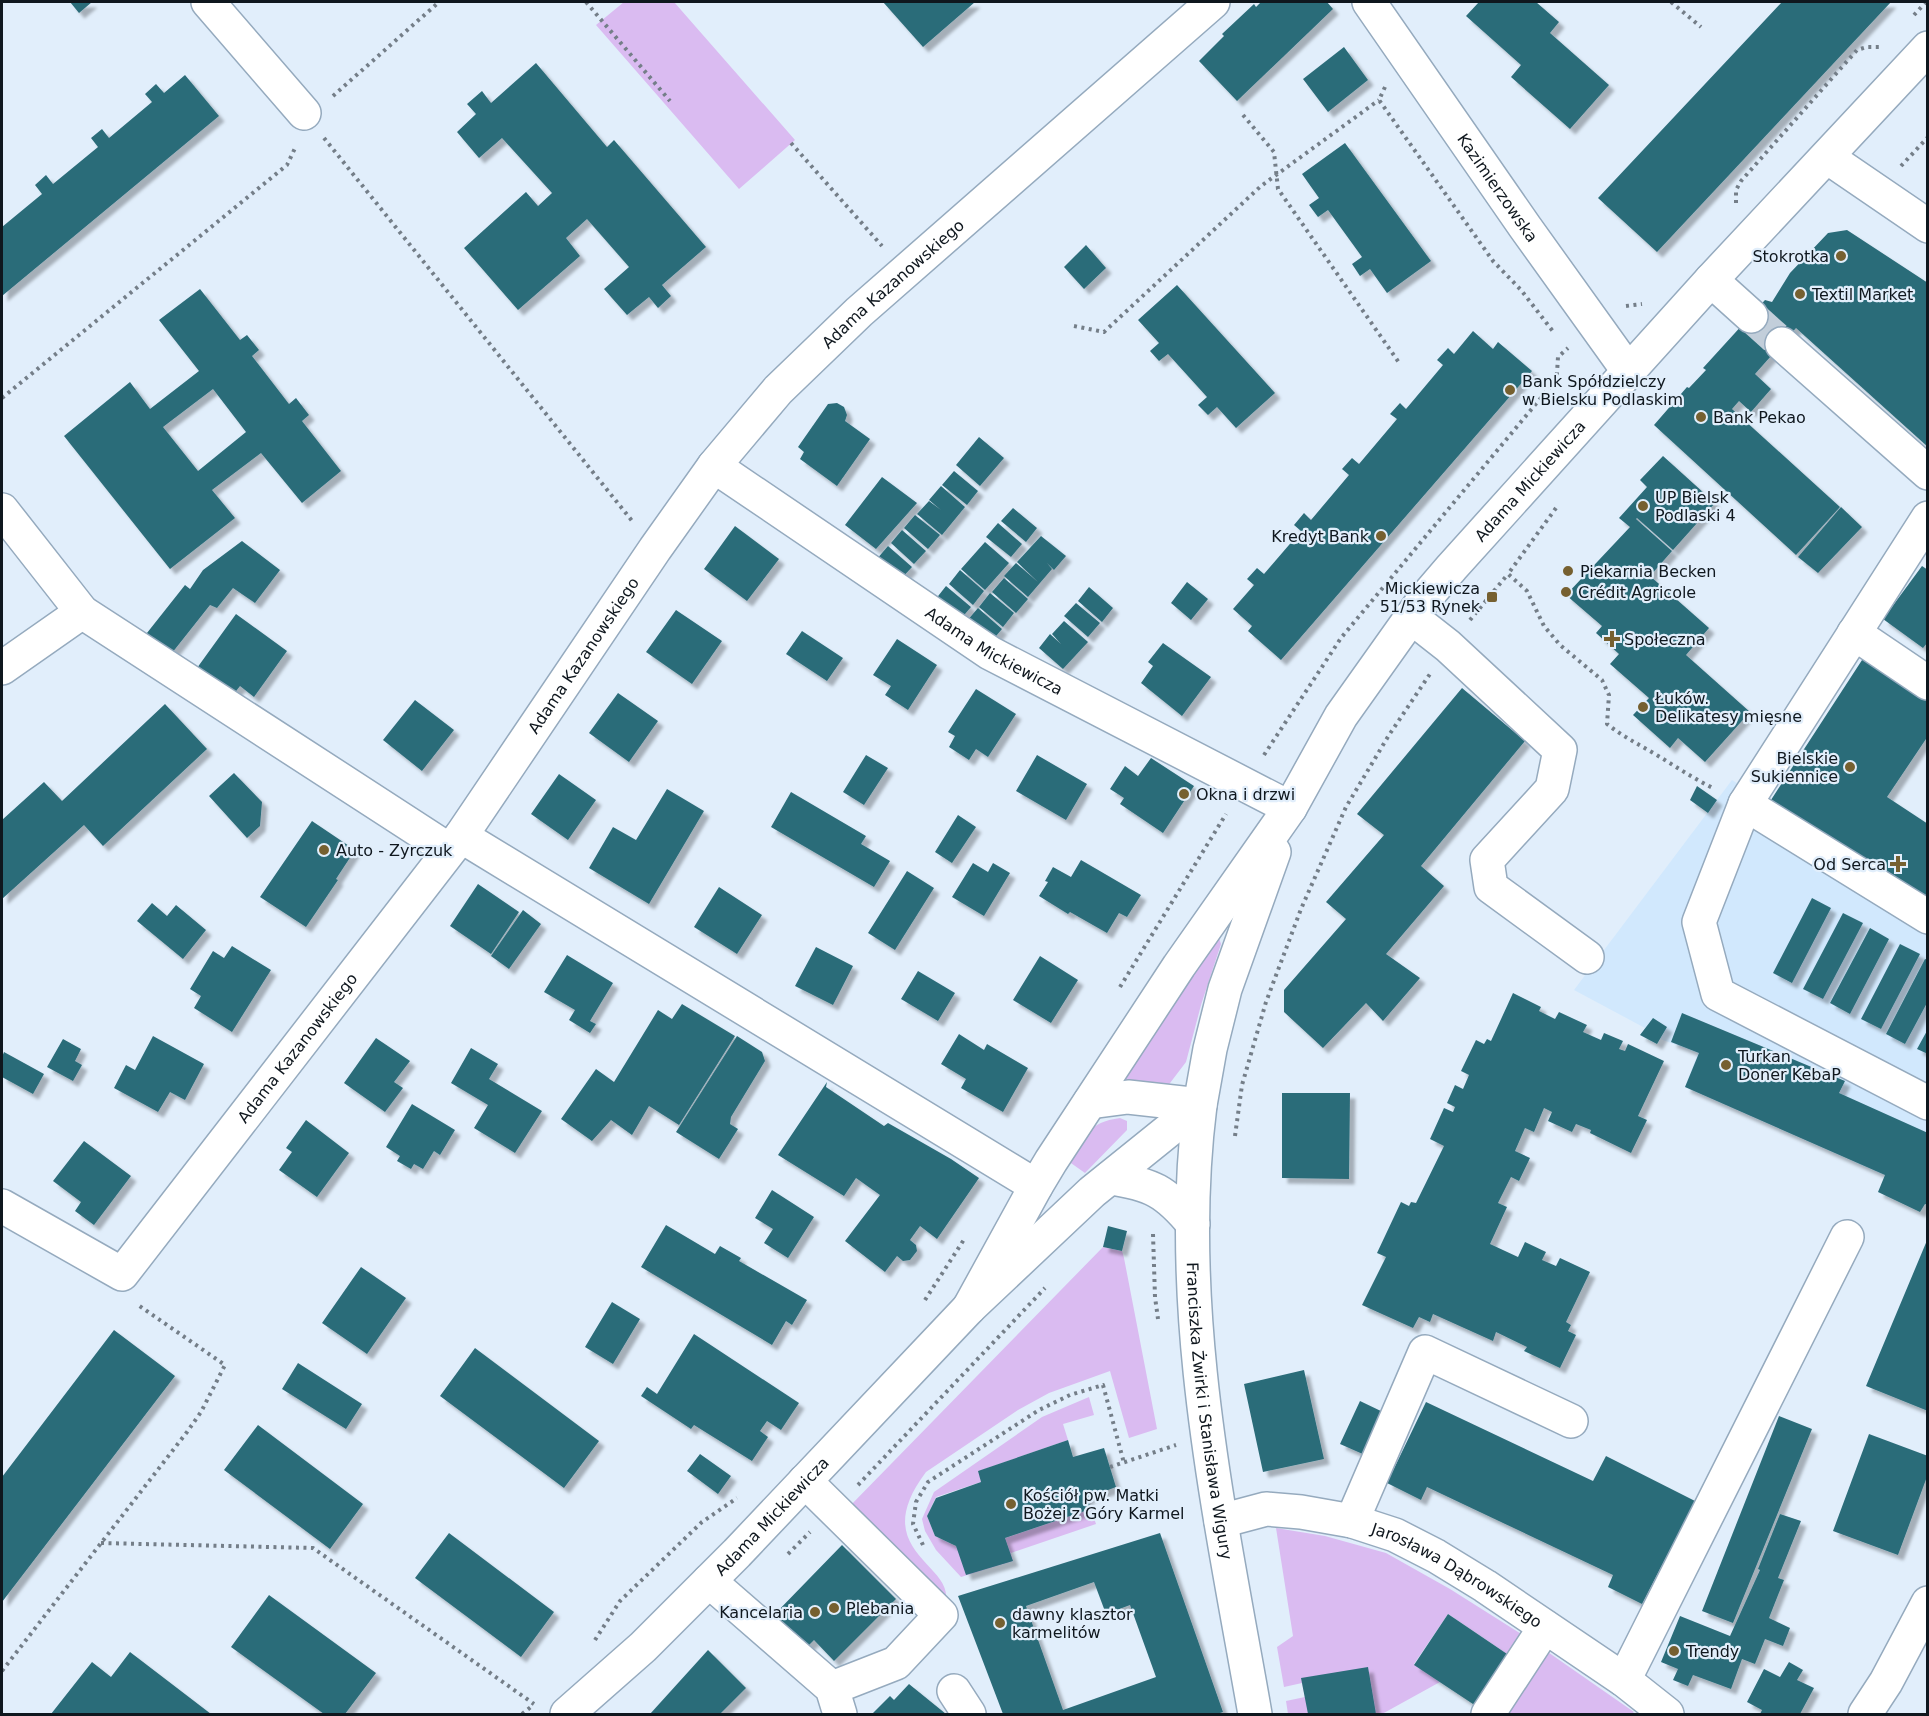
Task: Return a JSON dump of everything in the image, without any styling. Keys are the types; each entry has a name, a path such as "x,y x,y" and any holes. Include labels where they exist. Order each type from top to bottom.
{"street":[{"path":"208,2 306,116"},
{"name":"Adama Kazanowskiego","path":"122,1274 455,843 714,466 778,390 859,312 1213,2"},
{"name":"Kazimierzowska","path":"1369,2 1629,372"},
{"name":"Adama Mickiewicza","path":"969,1308 1035,1186 1179,966 1290,808 1341,716 1411,617 1452,567 1711,280 1928,48"},
{"path":"1827,157 1928,225"},
{"path":"1711,280 1751,316"},
{"path":"1782,344 1928,473"},
{"name":"Adama Mickiewicza","path":"714,466 990,653 1290,808"},
{"path":"2,510 82,612 455,843 1035,1186"},
{"path":"1928,518 1745,804 1699,922 1718,994 1928,1103"},
{"path":"2,668 82,612"},
{"path":"1411,617 1448,646 1560,750 1552,789 1487,860 1491,887 1587,957"},
{"path":"1854,633 1928,683"},
{"path":"1745,804 1928,917"},
{"name":"Adama Mickiewicza","path":"555,1706 643,1647 709,1581 969,1308 1092,1192 1200,1105 1210,1049 1225,989 1290,808"},
{"path":"1090,1102 1128,1097 1200,1105"},
{"name":"Franciszka Żwirki i Stanisława Wigury","path":"1200,1105 1195,1144 1192,1224 1195,1320 1203,1407 1255,1714"},
{"path":"1110,1178 1140,1183 1162,1192 1192,1224"},
{"path":"2,1206 122,1274"},
{"path":"1624,1680 1847,1237"},
{"path":"1352,1521 1425,1352 1571,1421"},
{"path":"709,1581 836,1701 896,1663 941,1615 805,1481"},
{"name":"Jarosława Dąbrowskiego","path":"1221,1521 1266,1509 1301,1512 1352,1521 1395,1535 1436,1556 1545,1627 1624,1680 1667,1714"},
{"path":"1865,1714 1886,1682 1928,1603"},
{"path":"1488,1714 1545,1627"}],"path":[{"path":"2,398 288,165 306,116 439,2"},
{"path":"586,2 670,101"},
{"path":"1671,2 1701,27"},
{"path":"1911,19 1926,2"},
{"path":"1737,209 1736,190 1740,182 1857,50 1888,45"},
{"path":"1074,326 1104,332 1261,186 1379,100 1388,80"},
{"path":"1379,100 1493,261 1521,290 1567,349"},
{"path":"1243,115 1274,152 1278,189 1400,364"},
{"path":"306,116 655,549"},
{"path":"791,143 904,272"},
{"path":"1116,994 1245,785 1341,638 1550,387 1557,373 1558,357 1619,306 1630,307 1650,300"},
{"path":"1235,1142 1242,1085 1266,1002 1301,909 1346,807 1389,735 1448,646 1508,574 1563,499"},
{"path":"1508,574 1527,591 1545,626 1560,645 1602,680 1609,695 1607,724 1633,742 1707,785"},
{"path":"921,1307 970,1228"},
{"path":"2,1671 187,1432 201,1412 225,1365 139,1307 122,1274"},
{"path":"928,1552 913,1524 916,1502 928,1482 1039,1410 1070,1395 1103,1385 1124,1463"},
{"path":"1110,1467 1179,1443"},
{"path":"590,1647 620,1601 702,1522 744,1493"},
{"path":"101,1543 313,1548 534,1704 555,1706"},
{"path":"522,1714 534,1704"}],"shaded area":[{"path":"624,2 674,2 795,140 739,189 596,25"},
{"path":"1732,780 1927,907 1927,1194 1685,1087 1698,1053 1660,1039 1657,1044 1640,1035 1645,1028 1574,990"},
{"path":"1213,937 1219,938 1221,944 1201,1005 1186,1062 1167,1087 1123,1080"},
{"path":"1120,1118 1127,1121 1127,1130 1085,1173 1068,1161 1083,1138 1094,1127"},
{"path":"1103,1247 1122,1251 1157,1429 1129,1438 1110,1371 1049,1393 1018,1410 926,1472 910,1499 905,1521 909,1539 939,1578 945,1590 945,1604 848,1508"},
{"path":"1089,1397 1094,1415 1063,1424 1068,1440 979,1471 981,1482 936,1497 927,1516 935,1536 956,1546 1005,1538 1091,1509 1096,1524 1011,1553 1013,1561 961,1577 936,1550 925,1531 922,1519 934,1492 1042,1417"},
{"path":"1276,1528 1325,1536 1386,1553 1450,1589 1526,1637 1513,1658 1448,1614 1414,1664 1440,1682 1382,1714 1288,1714 1286,1701 1305,1697 1302,1683 1284,1687 1277,1647 1293,1636"},
{"path":"1542,1648 1634,1712 1632,1714 1502,1714"}],"building":[{"path":"70,2 92,2 79,13"},
{"path":"883,2 975,2 923,47"},
{"path":"1261,2 1327,2 1333,9 1237,101 1199,61 1224,36 1222,34 1254,4 1256,7"},
{"path":"1479,2 1536,2 1559,22 1550,33 1609,85 1570,129 1511,77 1521,65 1466,16"},
{"path":"1782,2 1891,2 1657,252 1598,198"},
{"path":"1344,47 1368,80 1328,112 1303,79"},
{"path":"536,63 607,147 614,140 706,247 662,285 671,296 658,308 649,297 627,315 604,289 629,267 587,219 566,238 580,256 518,310 464,248 526,192 538,206 552,193 502,138 479,158 457,132 476,114 467,104 482,91 491,103"},
{"path":"185,75 219,116 2,296 2,227 42,194 35,185 46,175 53,184 98,147 91,138 102,129 109,138 152,102 145,94 156,84 164,93"},
{"path":"1345,143 1431,261 1387,293 1370,269 1360,276 1352,264 1362,257 1328,210 1318,217 1309,205 1319,198 1302,174"},
{"path":"1847,230 1928,283 1928,447 1796,328 1755,374 1771,389 1751,412 1739,401 1732,409 1840,507 1796,555 1654,425 1687,387 1689,388 1706,370 1703,368 1765,300 1772,302 1790,273 1828,233"},
{"path":"1086,245 1106,268 1084,289 1064,267"},
{"path":"1177,285 1275,393 1236,428 1217,407 1208,415 1198,405 1207,397 1168,354 1159,361 1150,351 1159,343 1138,320"},
{"path":"200,289 240,340 247,335 259,350 252,356 289,404 296,398 309,415 302,421 341,471 302,503 261,453 212,490 235,518 170,569 64,436 130,382 150,409 199,371 159,320","holes":["213,389 246,432 198,471 163,427"]},
{"path":"1473,331 1493,349 1498,342 1532,371 1281,660 1248,631 1252,626 1233,609 1254,585 1247,579 1257,568 1264,574 1301,531 1294,525 1304,513 1311,520 1349,475 1342,469 1352,458 1359,464 1397,419 1390,414 1400,403 1406,409 1443,365 1437,360 1448,348 1454,354"},
{"path":"837,403 844,407 847,415 845,421 870,439 837,486 800,459 804,452 798,447 828,404"},
{"path":"979,437 1004,458 980,486 956,465"},
{"path":"1663,456 1715,503 1673,550 1636,519 1672,551 1650,576 1709,628 1686,655 1750,712 1705,762 1678,738 1670,748 1633,715 1649,698 1610,664 1619,654 1596,633 1602,626 1566,595 1630,527 1619,518 1647,487 1640,480"},
{"path":"954,471 978,491 967,505 942,485"},
{"path":"882,477 917,503 876,549 845,525"},
{"path":"941,486 965,507 942,535 917,514 929,501 941,510 929,500"},
{"path":"1841,507 1862,527 1818,573 1798,557"},
{"path":"1013,508 1037,528 1026,542 1001,521"},
{"path":"915,515 940,535 928,549 904,528"},
{"path":"998,523 1022,544 1011,557 986,537"},
{"path":"735,526 779,559 747,601 704,569"},
{"path":"902,530 926,551 914,564 891,543"},
{"path":"1041,536 1066,556 1054,570 1047,563 1052,569 1028,597 1004,576 1016,563 1038,582 1017,562"},
{"path":"242,541 280,570 255,603 233,588 217,608 210,605 168,658 143,638 185,585 190,589 203,570"},
{"path":"985,542 1009,563 985,590 961,569"},
{"path":"888,546 912,567 900,580 876,560"},
{"path":"1922,566 1928,570 1928,642 1923,648 1883,619"},
{"path":"960,570 984,591 973,605 949,584"},
{"path":"1004,578 1028,599 1016,613 992,592"},
{"path":"1187,582 1208,599 1191,620 1171,603"},
{"path":"946,586 971,607 959,621 935,600"},
{"path":"1089,587 1113,608 1102,622 1078,601"},
{"path":"990,593 1014,613 1003,627 979,607"},
{"path":"1076,603 1100,623 1088,637 1064,616"},
{"path":"978,608 1002,629 991,642 966,622"},
{"path":"676,610 722,641 692,684 646,652"},
{"path":"236,614 287,651 254,697 240,686 233,695 197,668"},
{"path":"1064,621 1088,642 1063,669 1039,648 1050,634 1061,644 1052,634"},
{"path":"802,631 843,658 827,681 786,654"},
{"path":"897,639 937,665 908,710 885,695 891,686 873,675"},
{"path":"1163,643 1211,677 1182,716 1141,683 1153,666 1148,662"},
{"name":"Bielskie Sukiennice","path":"1864,657 1928,699 1928,736 1887,797 1928,824 1928,907 1769,803"},
{"path":"1462,688 1525,741 1421,866 1444,886 1386,954 1420,978 1383,1021 1366,1003 1323,1048 1284,1012 1284,990 1346,919 1326,902 1384,835 1357,814"},
{"path":"976,689 1016,714 988,757 976,749 969,760 949,747 955,736 948,732"},
{"path":"618,693 658,721 629,762 589,733"},
{"path":"415,700 454,730 422,771 383,740"},
{"path":"165,704 207,749 103,846 84,825 2,899 2,820 44,782 62,801"},
{"path":"866,755 888,768 864,805 843,792"},
{"path":"1037,755 1087,784 1066,820 1016,791"},
{"path":"1151,758 1194,786 1163,833 1120,804 1124,798 1110,789 1125,766 1138,776"},
{"path":"234,773 262,802 260,826 247,838 209,796"},
{"path":"559,774 596,800 568,840 531,814"},
{"path":"1697,786 1717,800 1708,813 1690,800"},
{"path":"667,789 704,811 649,904 589,868 613,827 636,840"},
{"path":"791,792 866,836 861,844 890,861 874,887 771,827"},
{"path":"958,815 976,827 952,863 935,852"},
{"path":"312,821 355,850 306,927 260,897"},
{"path":"1081,860 1141,895 1127,917 1119,913 1107,933 1070,912 1068,914 1039,896 1048,882 1045,881 1053,867 1071,877"},
{"path":"973,863 988,872 993,863 1010,873 984,916 952,897"},
{"path":"907,871 934,888 895,950 868,933"},
{"path":"478,884 519,912 491,954 450,926"},
{"path":"719,887 762,915 737,954 694,927"},
{"path":"1812,898 1831,908 1792,983 1773,973"},
{"path":"152,903 167,916 176,905 206,930 183,959 137,921"},
{"path":"523,910 541,924 509,969 491,956"},
{"path":"1843,913 1863,923 1823,999 1803,989"},
{"path":"1870,928 1889,939 1850,1014 1830,1003"},
{"path":"1900,944 1920,954 1881,1029 1861,1019"},
{"path":"232,946 271,970 232,1032 194,1008 201,996 190,989 213,951 224,958"},
{"path":"816,947 853,966 833,1005 795,986"},
{"path":"567,955 613,983 590,1021 596,1024 590,1033 569,1020 575,1010 544,992"},
{"path":"1040,956 1078,980 1051,1023 1013,1000"},
{"path":"1925,959 1928,960 1928,1001 1905,1044 1886,1034"},
{"path":"918,971 955,993 938,1021 901,999"},
{"path":"1513,993 1541,1007 1539,1011 1555,1019 1559,1012 1587,1025 1583,1032 1601,1040 1604,1033 1623,1041 1619,1049 1625,1051 1628,1044 1664,1061 1638,1116 1647,1120 1631,1153 1576,1124 1572,1132 1548,1121 1552,1112 1544,1108 1534,1132 1525,1128 1515,1151 1530,1158 1519,1181 1511,1177 1498,1203 1507,1207 1490,1244 1518,1257 1525,1242 1546,1252 1542,1260 1556,1266 1560,1258 1590,1272 1566,1322 1571,1325 1568,1331 1576,1335 1560,1368 1524,1351 1527,1347 1496,1332 1493,1341 1433,1314 1430,1322 1419,1317 1413,1328 1362,1305 1386,1257 1377,1253 1401,1202 1409,1206 1411,1202 1416,1203 1444,1146 1430,1139 1444,1108 1453,1112 1455,1107 1447,1103 1455,1085 1463,1089 1469,1075 1461,1071 1476,1040 1484,1044 1487,1039 1491,1041"},
{"path":"682,1004 735,1036 679,1125 649,1106 632,1135 611,1120 592,1141 561,1119 596,1069 614,1082 658,1010 672,1019"},
{"path":"1682,1013 1845,1081 1839,1093 1928,1133 1928,1205 1925,1204 1920,1212 1878,1192 1885,1175 1685,1087 1699,1053 1671,1042"},
{"path":"1653,1018 1667,1027 1657,1044 1640,1035"},
{"path":"1928,1029 1928,1054 1917,1049"},
{"path":"959,1034 984,1050 987,1044 1028,1068 1003,1112 961,1088 966,1079 941,1064"},
{"path":"153,1036 204,1064 185,1100 170,1092 158,1112 114,1088 126,1065 135,1070"},
{"path":"737,1036 762,1052 765,1061 731,1117 730,1124 738,1129 719,1159 676,1132"},
{"path":"376,1038 410,1061 394,1082 403,1088 385,1112 344,1083"},
{"path":"63,1039 81,1049 75,1061 82,1065 73,1081 47,1067"},
{"path":"471,1048 498,1064 489,1079 542,1111 515,1153 474,1128 488,1105 451,1083"},
{"path":"4,1052 44,1074 33,1094 2,1077"},
{"path":"827,1082 826,1087 884,1126 888,1123 979,1178 937,1239 920,1226 910,1240 916,1245 917,1251 910,1260 903,1261 897,1256 885,1272 845,1241 880,1195 856,1178 844,1196 778,1155"},
{"path":"1282,1093 1350,1093 1349,1179 1282,1178"},
{"path":"412,1104 455,1130 440,1155 434,1151 423,1169 414,1164 411,1169 397,1161 400,1156 386,1147"},
{"path":"306,1120 349,1153 317,1197 279,1170 292,1152 286,1148"},
{"path":"84,1141 131,1176 94,1225 75,1211 81,1202 53,1181"},
{"path":"772,1190 814,1217 788,1258 764,1243 773,1229 755,1218"},
{"path":"666,1225 715,1254 720,1246 741,1258 739,1261 807,1300 792,1325 786,1321 772,1345 641,1267"},
{"path":"1108,1226 1127,1231 1122,1251 1103,1247"},
{"path":"1928,1238 1928,1411 1866,1386"},
{"path":"361,1267 406,1298 367,1354 322,1323"},
{"path":"612,1302 640,1319 613,1364 585,1347"},
{"path":"114,1330 175,1376 2,1602 2,1477"},
{"path":"694,1334 799,1403 781,1430 767,1421 760,1431 768,1437 752,1461 694,1425 691,1429 641,1396 647,1387 657,1394"},
{"path":"475,1348 599,1441 564,1488 440,1396"},
{"path":"298,1363 362,1404 346,1429 282,1389"},
{"path":"1304,1370 1324,1459 1263,1472 1244,1384"},
{"path":"1360,1401 1385,1413 1365,1455 1340,1444"},
{"path":"1426,1402 1593,1481 1606,1456 1695,1501 1642,1604 1608,1587 1613,1575 1427,1487 1421,1500 1387,1483"},
{"path":"1779,1416 1812,1429 1733,1623 1702,1611"},
{"path":"258,1425 363,1504 330,1549 224,1470"},
{"path":"1869,1434 1928,1456 1928,1474 1898,1555 1833,1531"},
{"name":"Kościół pw. Matki Bożej z Góry Karmel","path":"1068,1440 1073,1457 1104,1448 1116,1487 1087,1498 1091,1509 1005,1538 1013,1561 966,1575 956,1546 935,1536 927,1516 936,1498 981,1482 978,1471"},
{"path":"700,1454 731,1476 718,1494 687,1471"},
{"path":"1780,1514 1801,1521 1778,1578 1784,1580 1769,1618 1790,1628 1783,1646 1765,1639 1755,1664 1742,1659 1731,1689 1693,1675 1688,1686 1673,1680 1678,1669 1661,1662 1680,1616 1730,1636 1760,1570 1758,1569"},
{"path":"449,1533 554,1612 521,1657 415,1578"},
{"name":"dawny klasztor karmelitów","path":"1160,1533 1223,1712 1217,1714 1003,1714 958,1596","holes":["1094,1582 1106,1614 1130,1605 1156,1677 1063,1710 1026,1606"]},
{"name":"Plebania","path":"842,1545 896,1599 834,1661 814,1640 805,1649 772,1617"},
{"path":"269,1595 376,1673 345,1714 324,1714 231,1647"},
{"path":"1448,1614 1513,1658 1479,1708 1414,1665"},
{"path":"708,1650 746,1688 720,1714 650,1714"},
{"path":"130,1652 211,1714 51,1714 92,1662 111,1677"},
{"path":"1789,1662 1803,1670 1797,1680 1814,1688 1800,1714 1760,1714 1762,1710 1747,1702 1764,1669 1780,1677"},
{"path":"1368,1667 1376,1714 1308,1714 1301,1678"},
{"path":"909,1684 946,1714 872,1714 890,1696 894,1700"}],"tunnel":[{"path":"1751,316 1782,344"}],"place":[{"name":"Stokrotka","path":"1841,256"},
{"name":"Textil Market","path":"1800,294"},
{"name":"Bank Spółdzielczy w Bielsku Podlaskim","path":"1510,390"},
{"name":"Bank Pekao","path":"1701,417"},
{"name":"UP Bielsk Podlaski 4","path":"1643,506"},
{"name":"Kredyt Bank","path":"1381,536"},
{"name":"Piekarnia Becken","path":"1568,571"},
{"name":"Crédit Agricole","path":"1566,592"},
{"name":"Mickiewicza 51/53 Rynek","path":"1492,597"},
{"name":"Społeczna","path":"1612,639"},
{"name":"Łuków. Delikatesy mięsne","path":"1643,707"},
{"name":"Bielskie Sukiennice","path":"1850,767"},
{"name":"Okna i drzwi","path":"1184,794"},
{"name":"Auto - Zyrczuk","path":"324,850"},
{"name":"Od Serca","path":"1898,864"},
{"name":"Turkan Doner KebaP","path":"1726,1065"},
{"name":"Kościół pw. Matki Bożej z Góry Karmel","path":"1011,1504"},
{"name":"Plebania","path":"834,1608"},
{"name":"Kancelaria","path":"815,1612"},
{"name":"dawny klasztor karmelitów","path":"1000,1623"},
{"name":"Trendy","path":"1674,1651"}]}
